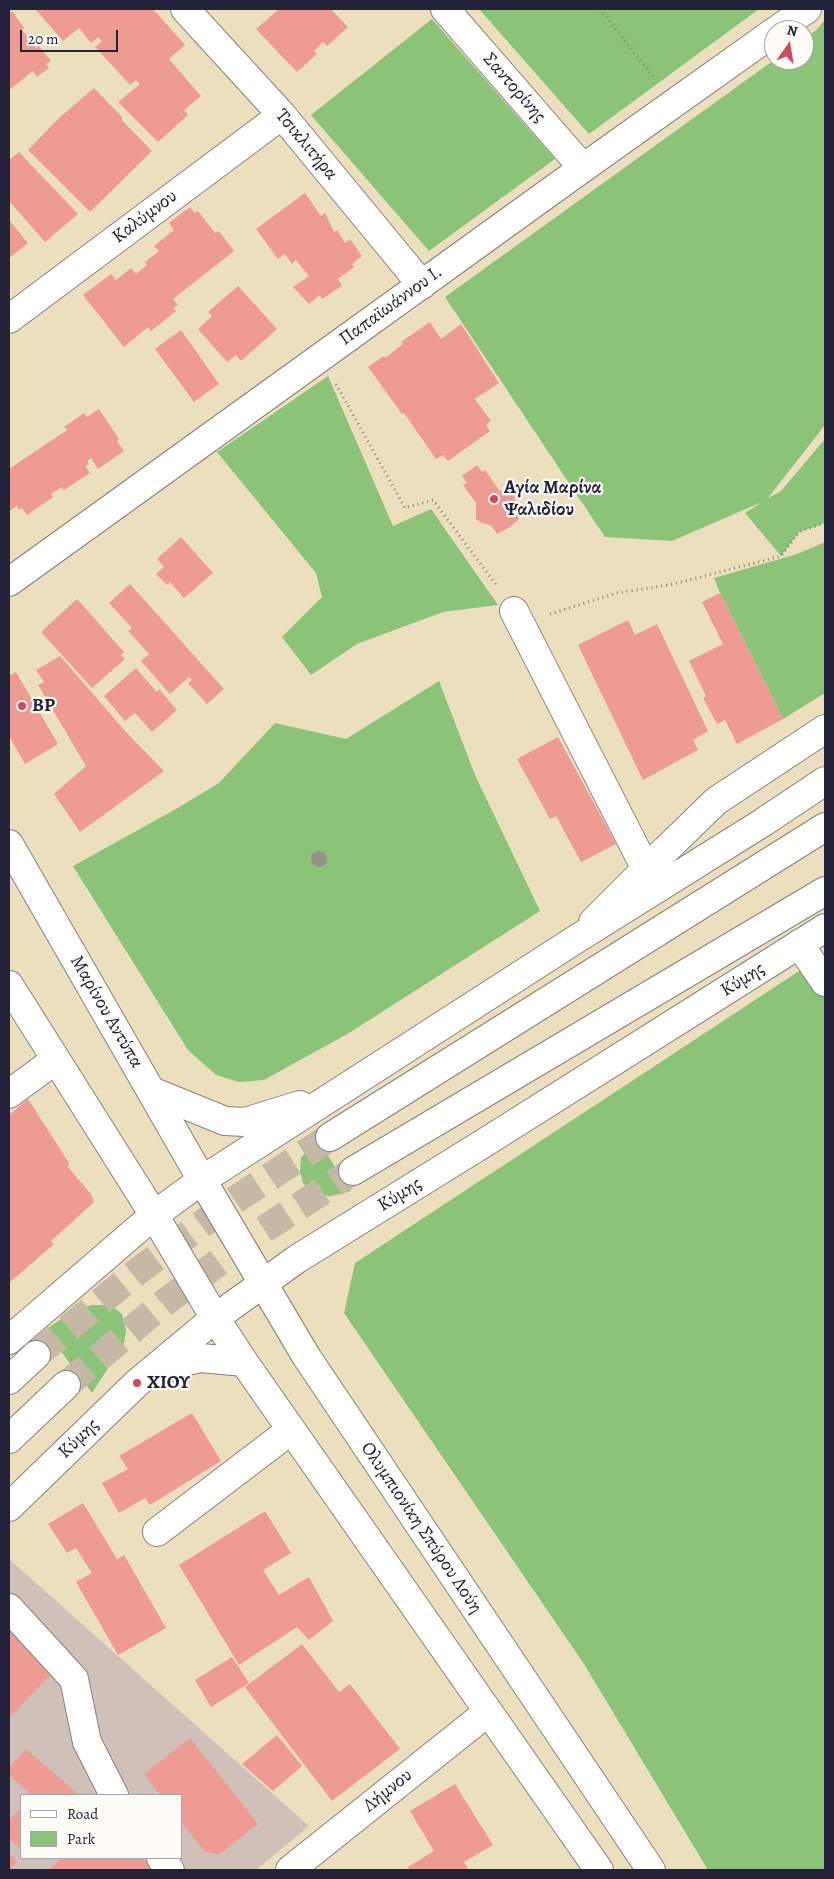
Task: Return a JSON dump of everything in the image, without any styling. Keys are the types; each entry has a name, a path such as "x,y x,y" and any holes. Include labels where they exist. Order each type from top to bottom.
{"main road":[{"name":"Τσικλιτήρα","path":"185,9 282,115 422,285"},
{"name":"Σαντορίνης","path":"445,9 582,168"},
{"path":"791,20 807,9"},
{"name":"Παπαϊωάννου Ι.","path":"9,582 582,168 764,39"},
{"name":"Καλύμνου","path":"9,319 282,115"},
{"path":"517,617 646,868"},
{"path":"578,938 646,868 716,801 825,729"},
{"path":"9,1340 154,1215 202,1180 825,781"},
{"path":"330,1137 825,827"},
{"name":"Μαρίνου Αντύπα","path":"9,844 202,1180"},
{"name":"Κύμης","path":"353,1171 825,891"},
{"name":"Κύμης","path":"9,1507 137,1383 215,1318 297,1259 825,928"},
{"path":"800,944 825,982"},
{"path":"9,985 244,1362 599,1870"},
{"path":"9,1094 55,1060"},
{"path":"151,1091 225,1121 245,1122 335,1094"},
{"name":"Ολυμπιονίκη Σπύρου Λούη","path":"202,1180 306,1356 651,1870"},
{"path":"9,1380 36,1355"},
{"path":"137,1383 177,1363 201,1358 244,1362"},
{"path":"9,1439 66,1385"},
{"path":"157,1532 291,1430"},
{"path":"9,1608 74,1679 87,1742 113,1794"},
{"name":"Λήμνου","path":"290,1870 488,1712"},
{"path":"162,1859 170,1870"}],"path":[{"path":"600,9 674,103"},
{"path":"321,356 405,508 433,500 517,617 617,593 674,584 781,556 799,532 825,524"}],"shaded area":[{"path":"9,1559 309,1826 256,1870 9,1870"}],"green space":[{"path":"479,9 759,9 589,134"},
{"path":"432,19 555,159 429,251 311,115"},
{"path":"825,20 825,425 768,498 781,491 825,439 825,523 799,532 781,556 745,513 762,502 672,541 605,537 445,297 764,67 764,70 814,70 815,31"},
{"path":"328,376 393,526 431,509 498,605 443,612 357,644 311,675 282,637 322,597 316,573 217,452"},
{"path":"825,542 825,693 783,719 714,578 797,554"},
{"path":"439,681 475,775 540,911 349,1033 264,1080 239,1082 216,1075 188,1050 73,866 219,783 275,723 346,739"},
{"path":"825,954 825,1870 708,1870 584,1664 344,1313 355,1263"},
{"path":"317,1139 351,1191 332,1196 319,1195 312,1192 303,1183 300,1171 301,1158"},
{"path":"92,1305 104,1305 116,1309 122,1314 126,1330 124,1343 92,1393 45,1330 75,1310"}],"building":[{"path":"35,9 153,9 185,45 169,59 201,96 184,110 188,115 158,142 118,102 140,84 136,80 130,85 95,47 102,41 98,37 91,43 79,28 63,41"},
{"path":"279,9 331,9 348,27 327,46 323,42 314,51 317,54 297,72 256,29"},
{"path":"12,11 24,28 22,30 36,48 39,46 51,61 46,64 49,68 37,77 33,71 9,90 9,13"},
{"path":"94,88 152,151 90,212 28,150 59,118"},
{"path":"19,152 78,214 45,242 9,201 9,160"},
{"path":"305,193 321,216 325,213 334,232 337,230 345,243 350,239 362,256 352,264 354,267 338,279 342,286 322,299 320,295 309,304 293,287 309,276 296,260 292,264 285,254 278,259 256,229"},
{"path":"190,207 195,213 198,211 215,233 219,231 234,251 173,299 178,305 173,308 176,311 151,331 148,327 124,347 83,295 111,274 116,280 131,268 136,274 147,265 145,262 159,251 154,246 174,230 169,223"},
{"path":"9,220 28,243 9,258"},
{"path":"238,286 277,329 241,361 236,355 227,362 198,329 212,316 208,312"},
{"path":"430,322 441,339 461,324 499,383 475,399 491,421 486,425 490,431 448,461 443,455 436,459 404,413 402,414 368,367 384,356 385,358 403,344 401,342"},
{"path":"181,330 219,384 194,402 155,349"},
{"path":"99,409 119,439 117,441 124,451 98,469 91,458 87,461 89,464 85,466 90,473 64,490 62,487 51,494 53,497 27,515 22,508 19,510 17,506 9,511 9,469 67,430 64,427 84,413 87,417"},
{"name":"Αγία Μαρίνα Ψαλιδίου","path":"477,465 482,472 485,470 499,490 507,491 514,495 516,503 513,510 519,519 510,527 497,534 491,525 476,519 476,503 463,485 467,483 462,476"},
{"path":"181,537 213,573 184,598 170,582 167,585 156,574 164,567 157,559"},
{"path":"130,584 224,689 207,704 188,683 192,680 189,677 170,694 141,661 149,654 128,631 132,628 109,603"},
{"path":"720,593 783,719 737,744 725,720 717,724 703,698 706,696 689,661 723,644 702,602"},
{"path":"77,599 124,652 121,655 125,659 92,688 41,632"},
{"path":"628,620 635,635 657,624 708,731 693,740 698,750 643,780 578,645"},
{"path":"60,656 126,732 164,771 80,832 54,794 86,766 38,685 44,682 36,670"},
{"path":"136,668 157,692 159,689 177,710 152,732 135,713 125,721 104,696"},
{"name":"BP","path":"16,672 58,744 25,764 9,736 9,676"},
{"path":"558,737 616,844 581,862 556,816 550,819 517,759"},
{"path":"28,1099 69,1163 68,1167 91,1194 94,1202 51,1241 54,1244 9,1283 9,1115"},
{"path":"192,1413 221,1461 150,1505 145,1498 119,1513 102,1483 128,1469 119,1456"},
{"path":"83,1503 117,1559 124,1555 166,1628 118,1655 76,1582 92,1573 76,1548 67,1553 48,1524"},
{"path":"265,1511 291,1553 263,1570 279,1595 309,1577 333,1621 309,1640 297,1627 239,1665 179,1565"},
{"path":"9,1624 56,1669 9,1718"},
{"path":"302,1644 339,1692 350,1684 400,1749 332,1801 245,1687"},
{"path":"232,1657 249,1683 211,1707 195,1680"},
{"path":"277,1735 302,1766 273,1791 242,1764"},
{"path":"190,1738 258,1824 220,1854 205,1852 182,1823 182,1794 159,1794 144,1774"},
{"path":"26,1749 78,1794 31,1794 9,1775 9,1768"},
{"path":"455,1784 493,1845 464,1862 469,1870 410,1870 408,1867 434,1851 410,1811"},
{"path":"20,1808 20,1848 9,1838 9,1821"},
{"path":"9,1853 17,1861 9,1870"},
{"path":"62,1859 144,1859 153,1870 48,1870"}],"tunnel":[{"path":"36,1355 138,1271 232,1202 330,1137"},
{"path":"66,1385 164,1303 257,1234 353,1171"}],"place":[{"name":"Αγία Μαρίνα Ψαλιδίου","path":"494,499"},
{"name":"BP","path":"22,706"},
{"name":"ΧΙΟΥ","path":"137,1383"}]}
